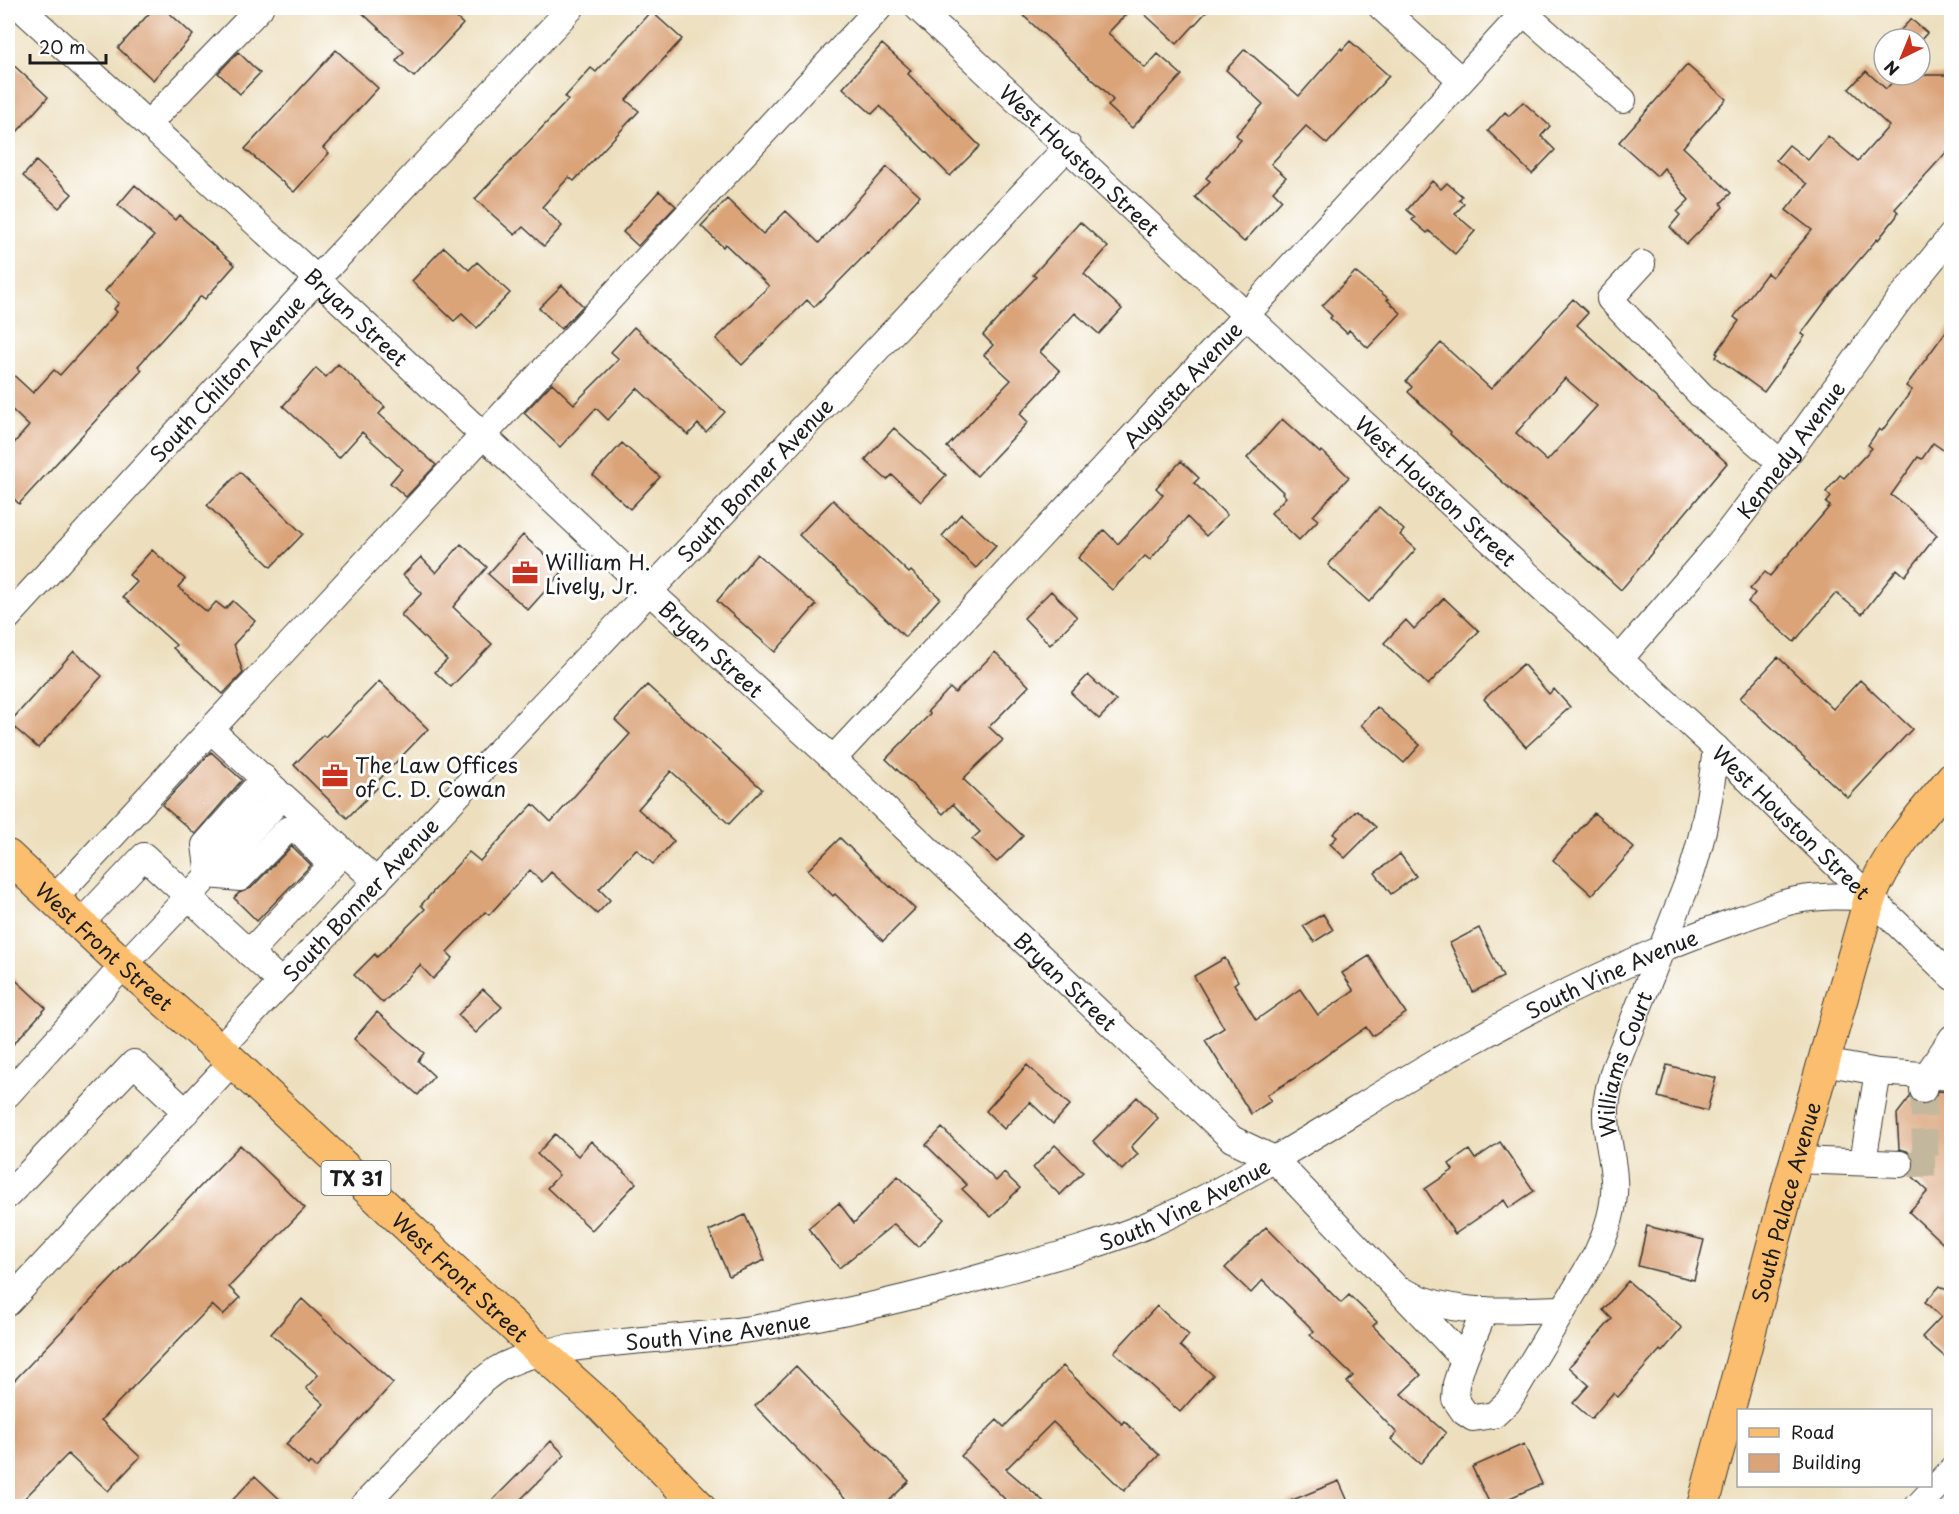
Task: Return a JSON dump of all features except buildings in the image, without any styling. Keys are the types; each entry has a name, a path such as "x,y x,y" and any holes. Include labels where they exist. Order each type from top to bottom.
{"main road":[{"path":"1870,898 1877,879 1899,843 1952,778"},
{"name":"West Front Street","path":"9,861 226,1056 601,1406 699,1506"},
{"name":"South Palace Avenue","path":"1703,1506 1870,898"}],"street":[{"name":"Bryan Street","path":"21,8 317,279 650,592 834,759 1232,1138 1274,1159"},
{"path":"148,124 260,8"},
{"name":"South Chilton Avenue","path":"9,612 571,8"},
{"path":"54,900 879,8"},
{"name":"West Houston Street","path":"918,8 1246,315 1716,748 1952,976"},
{"path":"1382,8 1461,80"},
{"path":"1525,10 1623,100"},
{"name":"Augusta Avenue","path":"834,759 1525,10"},
{"name":"South Bonner Avenue","path":"8,1304 186,1112 282,983 1068,146"},
{"name":"Kennedy Avenue","path":"1620,659 1718,545 1781,463 1900,299 1952,235"},
{"path":"1642,264 1610,298 1701,395 1781,463"},
{"path":"211,730 283,796 337,859"},
{"name":"Williams Court","path":"1485,1310 1456,1384 1455,1399 1464,1412 1473,1418 1494,1415 1508,1402 1606,1234 1614,1199 1614,1179 1605,1112 1608,1092 1660,950 1692,871 1711,795 1716,748"},
{"path":"209,875 205,845 264,778"},
{"path":"8,1094 124,965 283,796"},
{"path":"209,875 240,878 287,830 301,833 337,859 377,882"},
{"path":"80,924 144,856 282,983"},
{"path":"249,953 337,859"},
{"name":"South Vine Avenue","path":"363,1506 482,1381 498,1368 513,1361 542,1353 620,1341 761,1328 861,1308 984,1277 1076,1250 1149,1224 1185,1208 1274,1159 1469,1043 1514,1019 1660,950 1784,903 1804,898 1837,896 1870,898"},
{"path":"1824,1062 1934,1081 1952,1038"},
{"path":"8,1195 134,1063 186,1112"},
{"path":"1863,1161 1878,1072"},
{"path":"1274,1159 1464,1359"},
{"path":"1797,1160 1900,1164"},
{"path":"1394,1286 1437,1306 1456,1309 1564,1309"},
{"path":"1918,1506 1952,1470"}],"tunnel":[{"path":"1923,1091 1926,1164"},
{"path":"1909,1164 1952,1163"}],"place":[{"name":"William H. Lively, Jr.","path":"525,573"},
{"name":"The Law Offices of C. D. Cowan","path":"335,776"}]}
